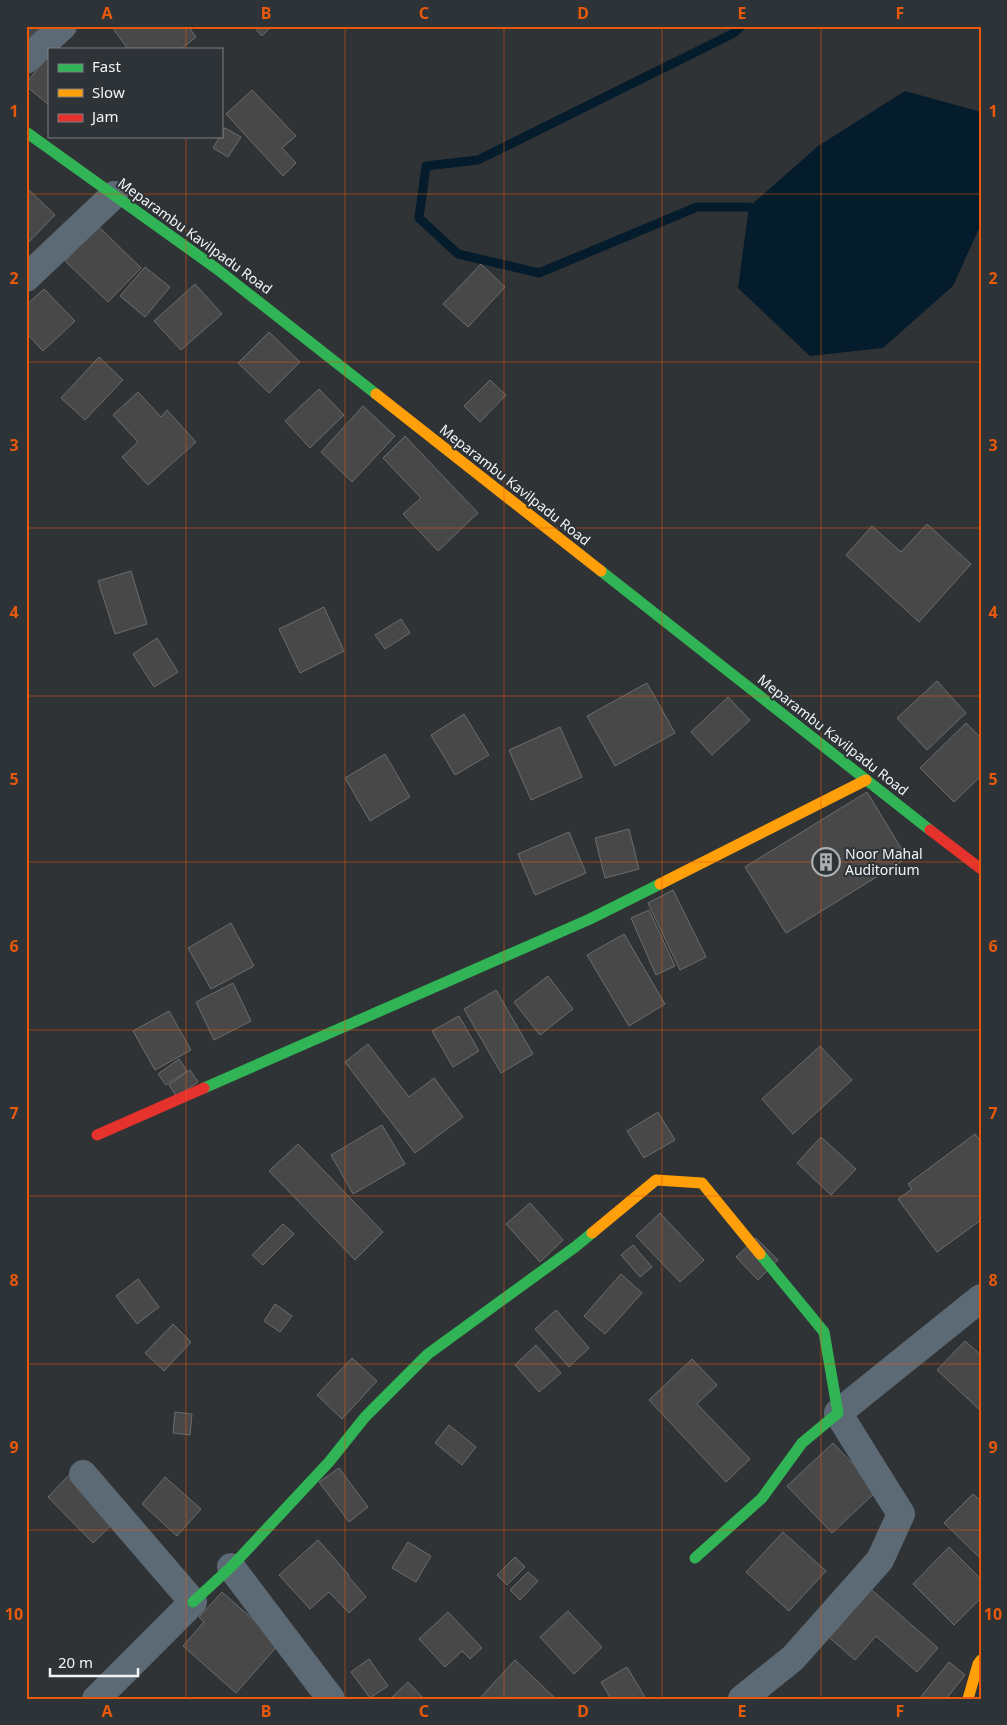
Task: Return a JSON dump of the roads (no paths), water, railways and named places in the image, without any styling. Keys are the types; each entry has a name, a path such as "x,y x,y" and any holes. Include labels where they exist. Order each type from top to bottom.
{"street":[{"path":"26,60 63,26"},
{"name":"Meparambu Kavilpadu Road","path":"26,132 217,269 866,780 977,859"},
{"path":"26,278 114,195"},
{"path":"97,1135 590,919 866,780"},
{"path":"96,1699 193,1602 231,1568 329,1462 365,1417 428,1354 575,1247 656,1180 702,1183 824,1332 838,1413 901,1514 880,1560 793,1658 742,1699"},
{"path":"695,1558 762,1498 802,1443 981,1298"},
{"path":"83,1474 193,1602"},
{"path":"231,1568 332,1699"},
{"path":"968,1699 980,1663"}],"water":[{"path":"905,91 981,112 981,224 953,286 883,348 810,356 738,288 749,207 818,146"}],"waterway":[{"path":"741,26 734,33 478,160 426,166 419,218 458,254 539,273 697,207 749,207"}],"place":[{"name":"Noor Mahal Auditorium","path":"826,862"}]}
